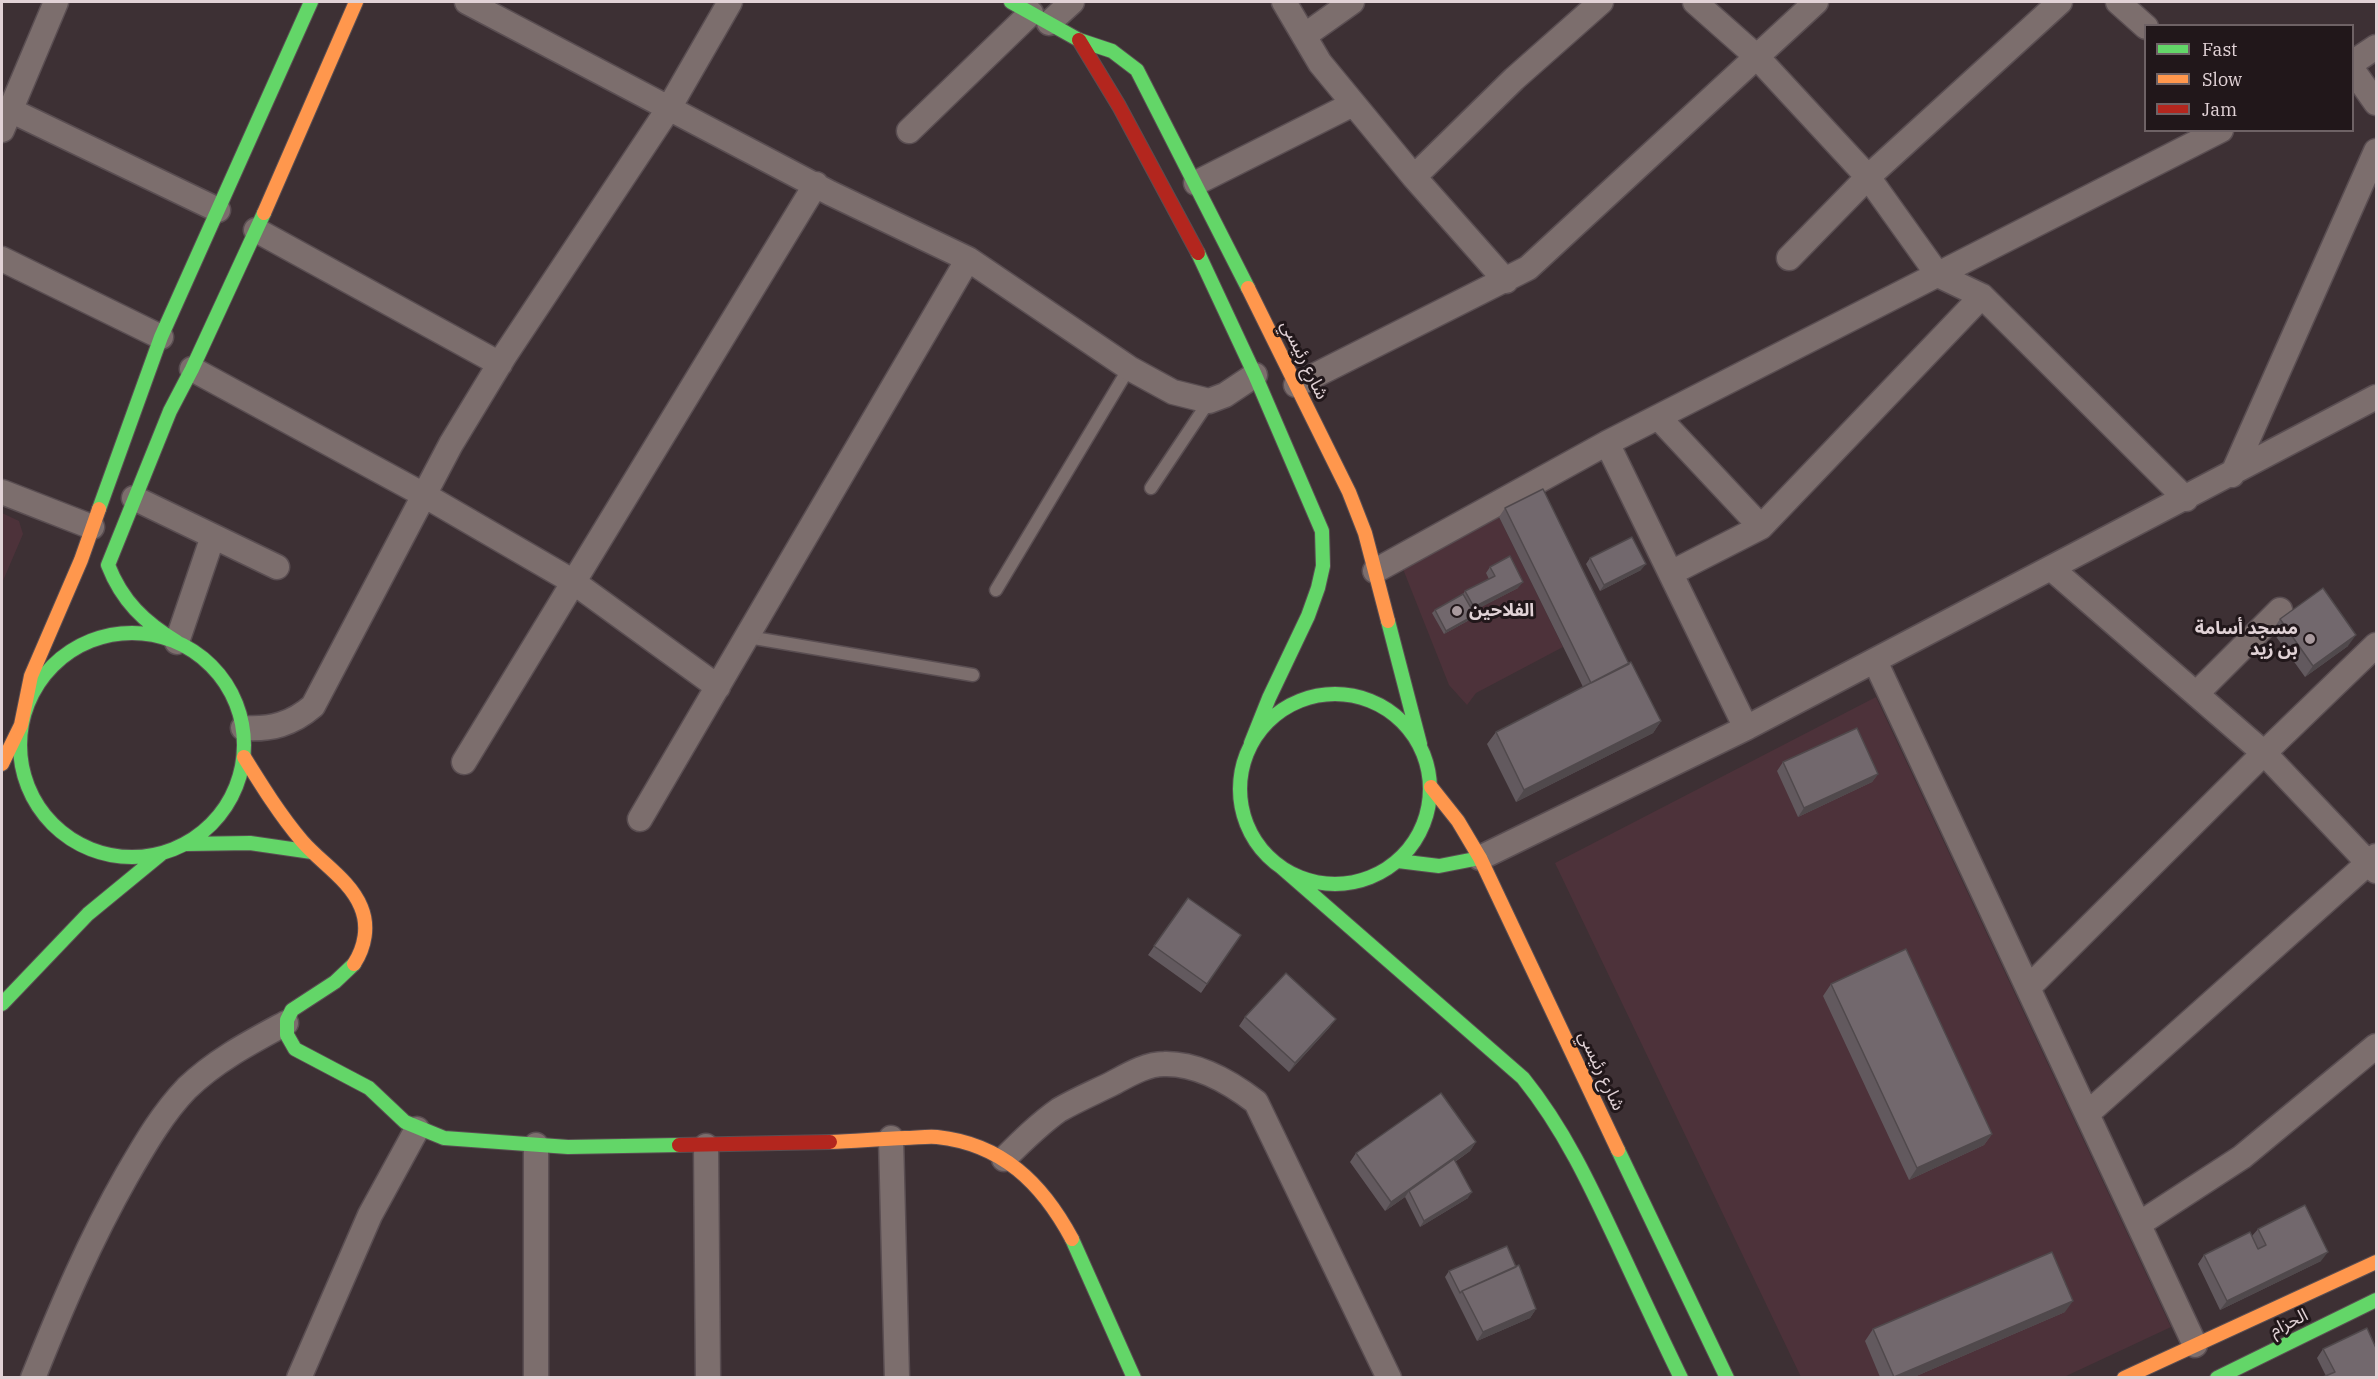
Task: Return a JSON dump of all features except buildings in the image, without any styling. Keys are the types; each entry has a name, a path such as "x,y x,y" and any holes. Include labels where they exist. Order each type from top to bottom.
{"main road":[{"path":"311,2 161,337 81,560 31,676 21,725 20,758 28,789 45,816 53,824 69,838 98,852 129,858 161,854 186,844 208,828 226,808 238,783 244,757 243,728 235,701 221,677 201,657 153,628 137,615 123,598 108,565 170,411 192,369 256,230 356,2"},
{"name":"شارع رئيسي","path":"1030,12 1079,40 1112,51 1137,70 1196,183 1349,492 1365,533 1426,760 1431,787 1428,815 1408,852 1374,876 1348,884 1327,884 1306,880 1281,867"},
{"name":"شارع رئيسي","path":"1079,40 1119,106 1189,234 1255,375 1322,531 1323,566 1308,616 1269,698 1241,776 1240,797 1247,824 1257,843 1281,867 1523,1078 1540,1098 1563,1131 1586,1174 1681,1377"},
{"path":"2,764 21,725 32,693 51,666 79,646 111,634 144,633 177,642"},
{"name":"شارع رئيسي","path":"1251,743 1263,726 1278,712 1302,699 1329,693 1356,696 1382,705 1403,722 1420,744"},
{"path":"244,757 282,814 312,852 356,897 365,920 364,944 347,973 292,1010 286,1023 287,1037 295,1049 369,1088 394,1113 417,1129 444,1138 568,1147 706,1146 936,1137 971,1144 1004,1160 1035,1185 1060,1217 1134,1377"},
{"name":"شارع رئيسي","path":"1431,787 1462,824 1480,858 1727,1377"},
{"path":"186,844 243,841 272,843 312,852"},
{"path":"2,1004 88,914 161,854"},
{"path":"1398,861 1418,866 1439,867 1460,865 1480,858"},
{"path":"2124,1377 2376,1262"},
{"name":"الحزام","path":"2217,1377 2376,1300"}],"street":[{"path":"56,2 6,120 218,210"},
{"path":"467,2 830,193 968,259 1129,368 1173,392 1209,401 1225,395 1255,375"},
{"path":"243,728 264,729 284,724 313,706 451,444 500,364 669,108 730,2"},
{"path":"909,131 1030,12 1072,2"},
{"path":"1284,2 1320,63 1414,177 1506,280"},
{"path":"1304,36 1353,2"},
{"path":"1414,177 1514,79 1601,2"},
{"path":"1695,2 1756,56 1868,177 1938,275 1983,296 2186,499"},
{"path":"1296,385 1528,268 1816,2"},
{"path":"1789,258 1868,177 2060,2"},
{"path":"2118,2 2144,26"},
{"path":"2354,62 2376,47"},
{"path":"2354,72 2376,103"},
{"path":"1196,183 1353,104"},
{"path":"1375,571 1607,443 2217,132"},
{"path":"2232,475 2376,151"},
{"path":"464,762 572,581 816,184"},
{"path":"256,230 500,364"},
{"path":"2,259 161,337"},
{"path":"640,819 968,259"},
{"path":"1671,573 1761,527 1983,296"},
{"path":"192,369 424,495 572,581 718,687"},
{"path":"1480,858 1746,728 2232,475 2376,397"},
{"path":"1658,417 1761,527"},
{"path":"1607,443 1746,728"},
{"path":"2,492 92,527"},
{"path":"134,498 278,567"},
{"path":"177,642 213,536"},
{"path":"2052,569 2264,753 2374,863 2087,1114"},
{"path":"2196,694 2280,610"},
{"path":"2028,988 2376,645"},
{"path":"1875,661 2195,1345"},
{"path":"33,1377 72,1282 100,1222 159,1122 188,1088 207,1071 227,1056 286,1023"},
{"path":"2139,1224 2242,1157 2376,1046"},
{"path":"1004,1160 1031,1133 1060,1110 1136,1071 1162,1064 1180,1066 1198,1070 1230,1083 1256,1102 1389,1377"},
{"path":"299,1377 370,1215 417,1129"},
{"path":"891,1138 897,1377"},
{"path":"536,1145 536,1377"},
{"path":"706,1146 708,1377"}],"lane":[{"path":"996,590 1129,368"},
{"path":"1151,488 1209,401"},
{"path":"748,637 973,675"}],"shaded area":[{"path":"2,513 19,521 23,534 2,583"},
{"path":"1499,517 1563,647 1476,693 1467,705 1449,685 1403,569"},
{"path":"1876,697 2171,1327 2064,1377 1801,1377 1555,863"}],"traffic: fast":[{"path":"99,509 161,337 311,2"},
{"path":"1011,2 1079,40 1112,51 1137,70 1248,288"},
{"path":"177,642 154,627 135,610 120,589 108,565 170,411 192,369 264,213"},
{"path":"1198,253 1255,375 1322,531 1323,566 1318,588 1308,616 1269,698 1251,743"},
{"path":"1388,621 1420,744"},
{"path":"132,633 154,635 185,646 203,658 219,674 231,692 239,712 244,745 242,767 231,798 219,816 203,832 185,844 165,852 132,857 110,855 79,844 61,832 45,816 33,798 25,778 20,745 22,723 33,692 45,674 61,658 79,646 99,638 132,633"},
{"path":"1344,694 1354,695 1380,705 1395,715 1409,729 1426,761 1430,789 1429,808 1419,834 1409,849 1395,863 1380,873 1354,883 1326,884 1316,883 1290,873 1275,863 1261,849 1251,834 1241,808 1240,780 1241,770 1251,744 1261,729 1275,715 1290,705 1316,695 1344,694"},
{"path":"186,844 250,843 312,852"},
{"path":"2,1004 88,914 161,854"},
{"path":"1398,861 1439,866 1480,858"},
{"path":"1281,867 1523,1078 1552,1118 1577,1160 1681,1378"},
{"path":"354,964 335,982 292,1010 287,1020 287,1035 295,1049 369,1088 405,1122 444,1138 568,1147 679,1145"},
{"path":"1618,1150 1727,1378"},
{"path":"1072,1239 1134,1378"},
{"path":"2217,1378 2376,1300"}],"traffic: slow":[{"path":"264,213 356,2"},
{"path":"1248,288 1349,492 1365,533 1388,621"},
{"path":"2,764 21,725 31,676 81,560 99,509"},
{"path":"244,757 294,831 343,880 356,897 363,914 365,929 361,951 354,964"},
{"path":"1431,787 1458,821 1480,858 1618,1150"},
{"path":"830,1142 933,1137 960,1141 981,1148 1018,1170 1033,1184 1047,1200 1072,1239"},
{"path":"2124,1378 2376,1262"}],"traffic: jam":[{"path":"1079,40 1119,106 1198,253"},
{"path":"679,1145 830,1142"}],"place":[{"name":"الفلاحين","path":"1457,611"},
{"name":"مسجد أسامة بن زيد","path":"2310,639"}]}
